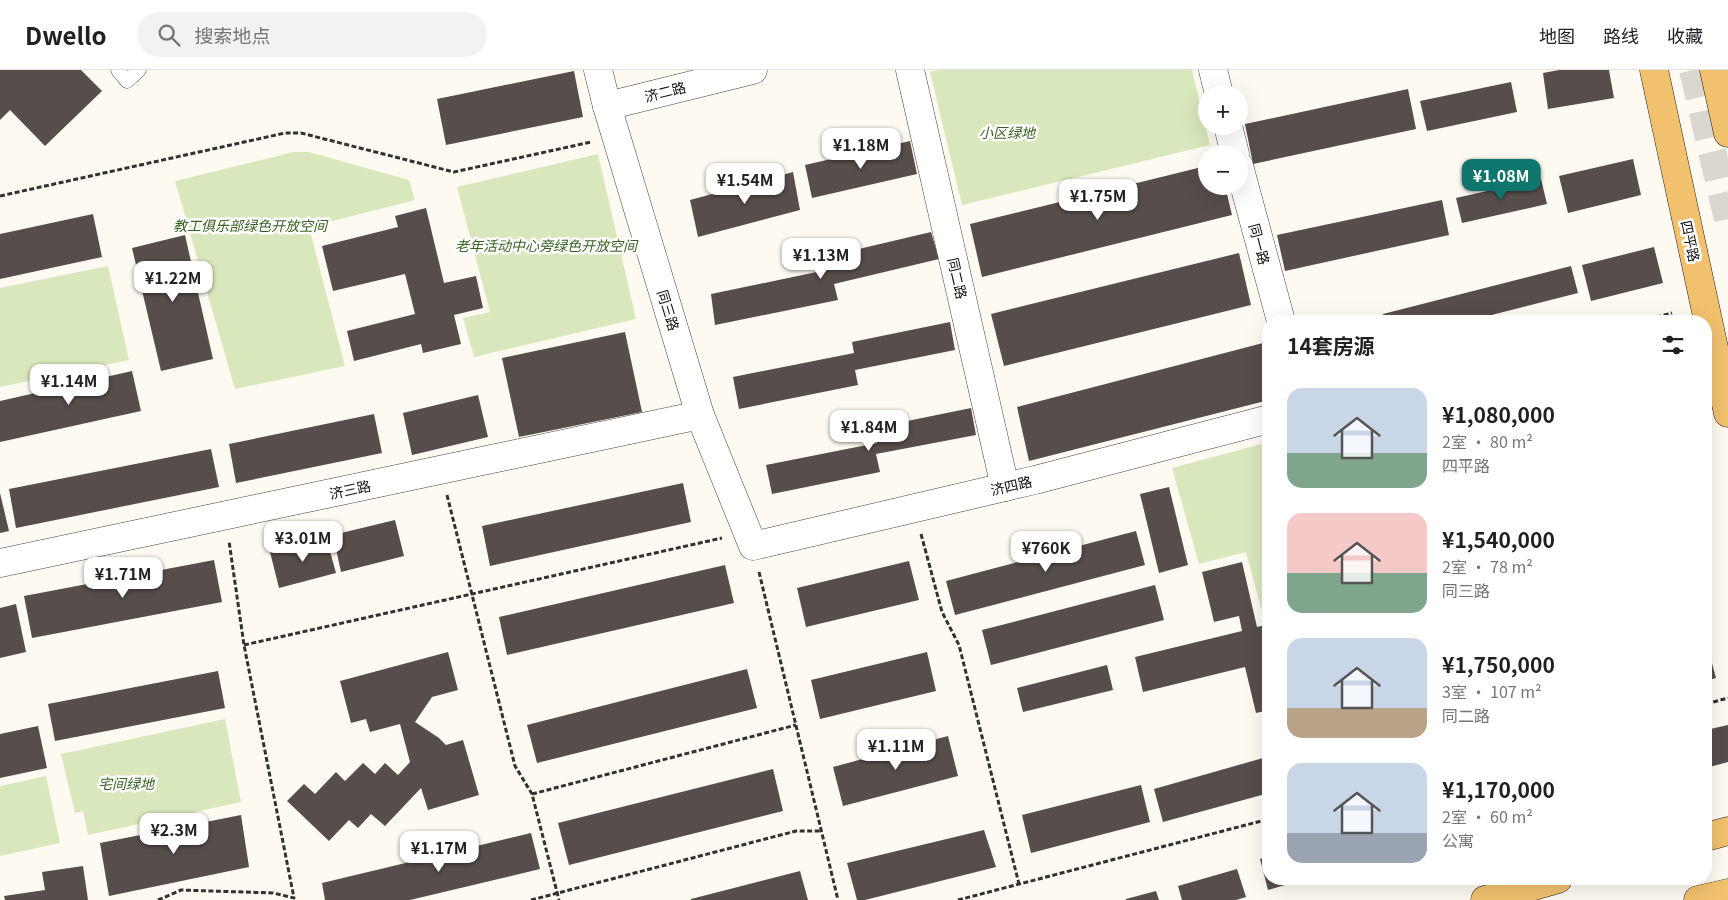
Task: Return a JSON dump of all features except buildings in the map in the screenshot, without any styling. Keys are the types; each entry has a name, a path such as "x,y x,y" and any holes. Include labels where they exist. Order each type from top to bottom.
{"main road":[{"name":"四平路","path":"1654,70 1707,315"},
{"path":"1714,70 1728,133"},
{"name":"四平路","path":"1712,339 1728,413"},
{"path":"1712,835 1728,831"},
{"path":"1485,900 1537,885"},
{"path":"1698,900 1728,893"}],"street":[{"name":"同三路","path":"598,70 607,106 700,415 753,546"},
{"name":"济二路","path":"607,106 753,70"},
{"name":"同二路","path":"910,70 1005,487"},
{"path":"1213,70 1217,85"},
{"name":"同一路","path":"1247,195 1279,315"},
{"name":"济三路","path":"0,564 700,415"},
{"name":"济四路","path":"753,546 1005,487 1262,421"}],"lane":[{"path":"118,70 127,81 139,70"}],"path":[{"path":"0,196 285,133 301,133 454,172 616,136"},
{"path":"1664,315 1672,313"},
{"path":"440,470 515,766 532,794 559,900"},
{"path":"914,508 942,612 959,645 1019,884"},
{"path":"158,900 181,890 273,893 294,898 244,645 226,516"},
{"path":"244,645 722,538 753,546 838,900"},
{"path":"1712,702 1728,698"},
{"path":"532,794 796,725"},
{"path":"958,900 1262,820"},
{"path":"530,900 796,830 822,831"}],"green space":[{"name":"小区绿地","path":"938,70 1192,70 1198,95 1198,135 1208,135 1210,145 1198,145 1198,148 962,205 930,72"},
{"name":"教工俱乐部绿色开放空间","path":"294,152 309,152 409,180 415,200 309,227 345,366 235,389 175,181"},
{"name":"老年活动中心旁绿色开放空间","path":"598,154 636,319 474,357 463,318 490,312 457,187"},
{"path":"108,266 129,360 0,387 0,288"},
{"path":"1262,444 1262,612 1246,552 1199,564 1172,468"},
{"name":"宅间绿地","path":"225,719 241,802 88,835 83,811 75,813 61,754"},
{"path":"46,776 60,843 0,856 0,786"}],"tunnel":[{"path":"1693,70 1728,219"}]}
